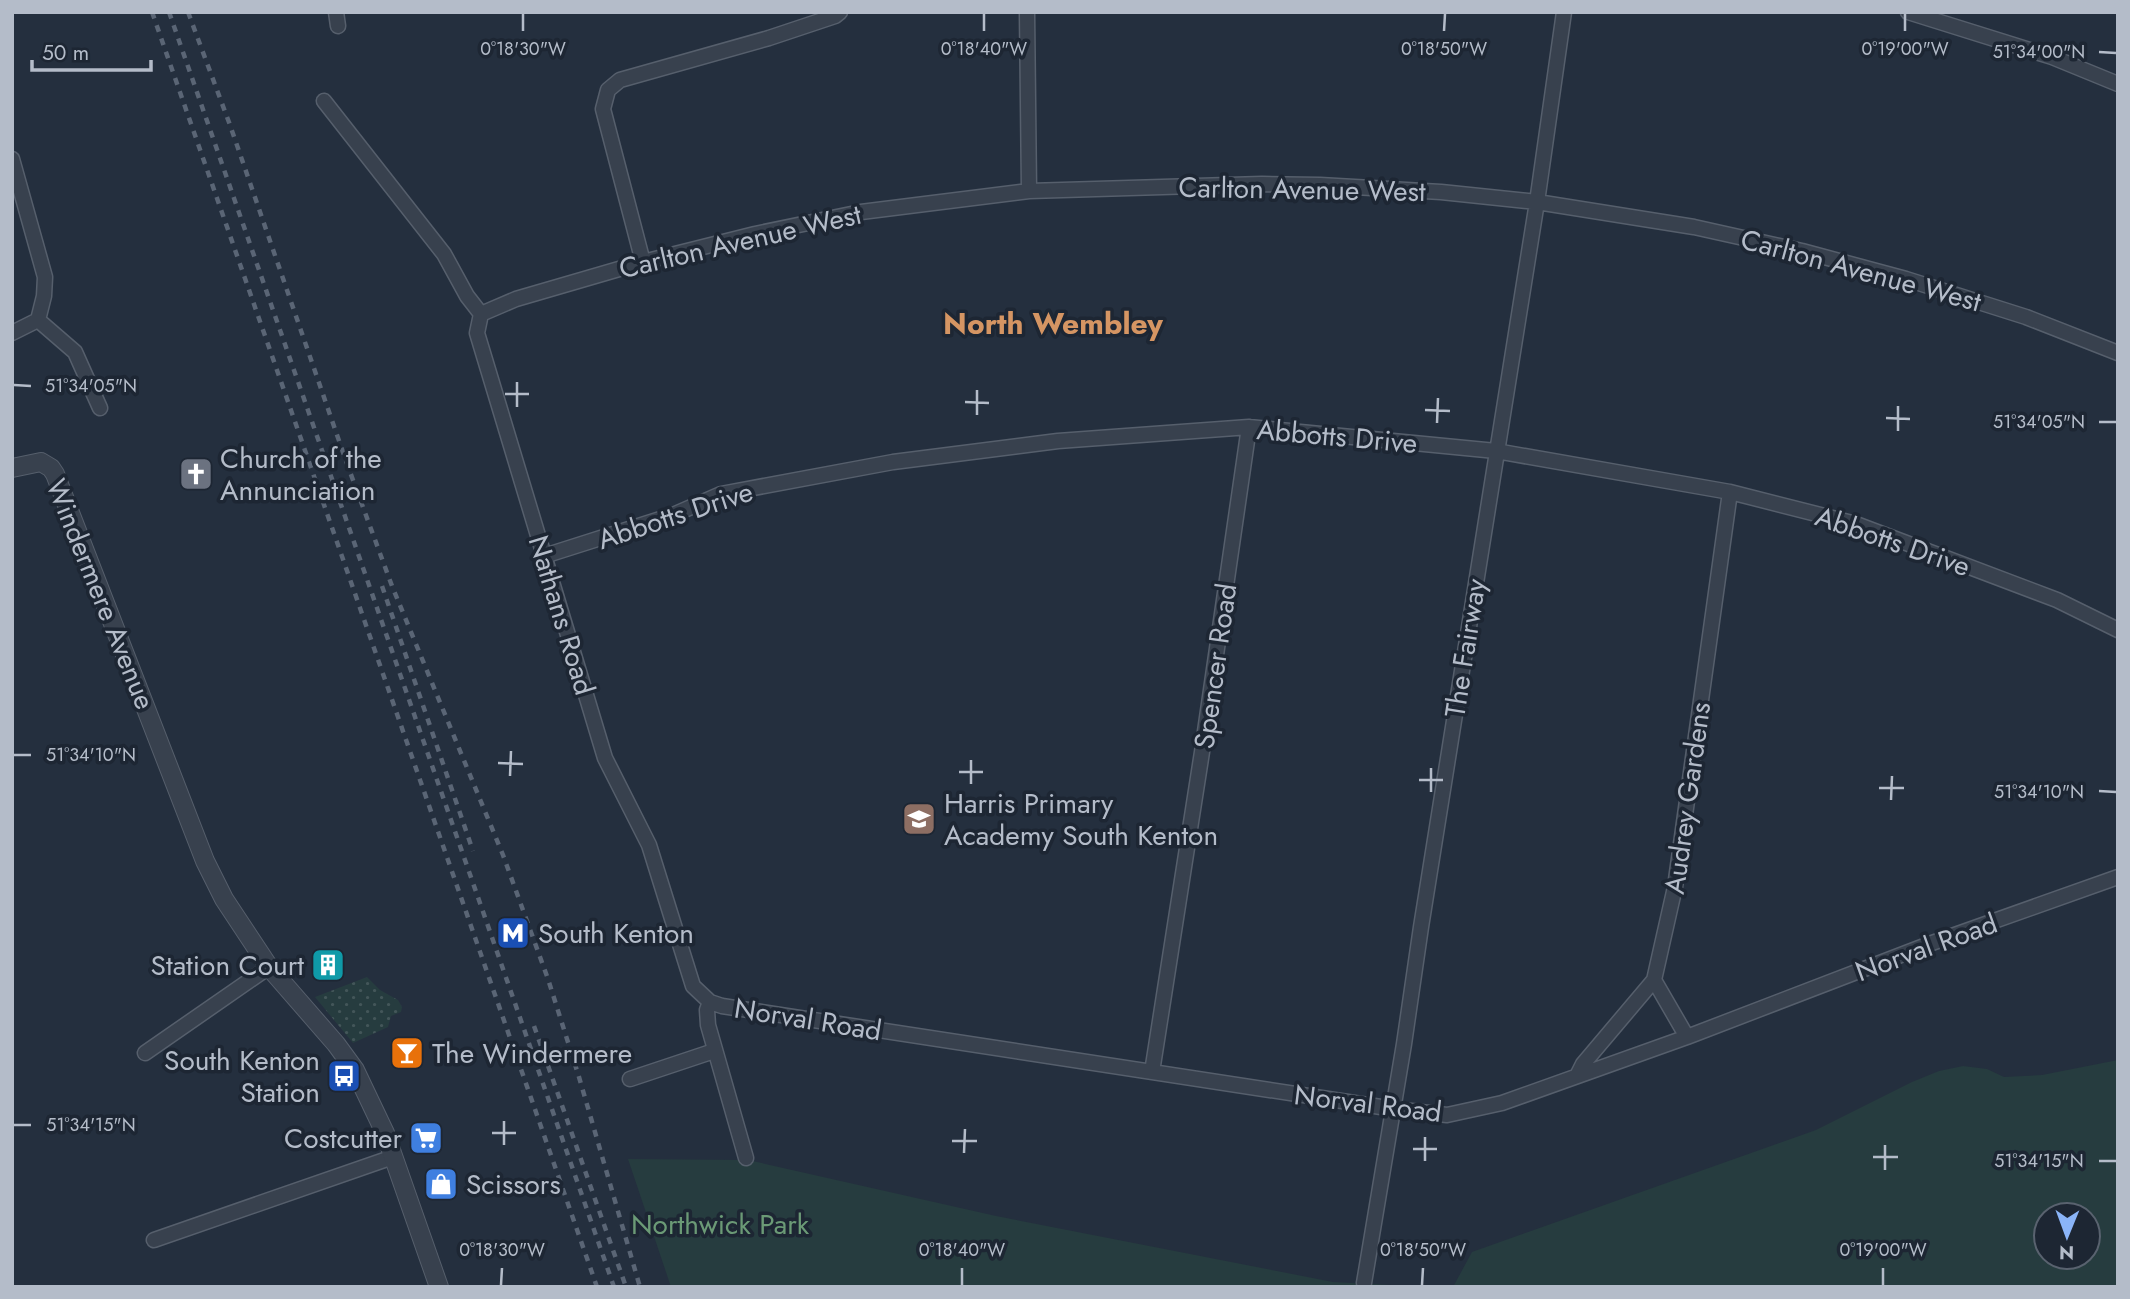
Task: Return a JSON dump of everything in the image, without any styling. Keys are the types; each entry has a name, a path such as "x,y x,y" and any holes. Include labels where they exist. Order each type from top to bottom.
{"street":[{"path":"643,262 603,109 608,90 620,80 769,38 840,12"},
{"path":"1027,12 1029,191"},
{"name":"The Fairway","path":"1364,1283 1394,1109 1564,12"},
{"path":"1908,12 2052,57 2118,84"},
{"path":"324,101 444,254 467,296 481,314"},
{"path":"12,159 46,277 38,320 12,333"},
{"name":"Carlton Avenue West","path":"481,314 516,299 643,262 755,234 861,212 1029,191 1262,184 1320,185 1441,192 1536,202 1694,227 1802,251 1906,279 2025,317 2118,353"},
{"name":"Nathans Road","path":"481,314 477,333 605,758 649,845 693,985 710,1002"},
{"path":"38,320 75,352 100,408"},
{"name":"Abbotts Drive","path":"544,556 673,515 721,494 893,462 1058,440 1249,427 1496,451 1730,492 1856,524 2057,600 2118,630"},
{"name":"Spencer Road","path":"1152,1072 1249,427"},
{"name":"Windermere Avenue","path":"12,468 41,462 55,474 205,861 224,899 270,967 355,1070 393,1157 439,1287"},
{"name":"Audrey Gardens","path":"1577,1076 1583,1063 1654,980 1675,887 1730,492"},
{"name":"Norval Road","path":"710,1002 1152,1072 1447,1115 1502,1103 1688,1037 1933,943 2118,877"},
{"path":"145,1053 270,967"},
{"path":"1654,980 1688,1037"},
{"path":"710,1002 707,1010 708,1025 714,1051 746,1157"},
{"path":"630,1079 714,1051"},
{"path":"154,1240 393,1157"}],"green space":[{"path":"367,977 380,990 398,1000 402,1007 401,1012 391,1016 388,1027 353,1043 315,997"},
{"path":"2118,1060 2118,1287 1453,1287 1472,1252 1816,1130 1939,1071 1963,1066 1987,1069 2004,1077 2042,1075"},
{"name":"Northwick Park","path":"628,1159 748,1160 996,1216 1333,1282 1429,1287 671,1287"}],"railway":[{"path":"152,12 597,1287"},
{"path":"169,12 614,1287"},
{"path":"188,12 392,586 503,855 548,979 640,1287"},
{"path":"382,586 473,851"},
{"path":"534,1026 626,1287"}],"place":[{"name":"Church of the Annunciation","path":"196,474"},
{"name":"Harris Primary Academy South Kenton","path":"919,819"},
{"name":"South Kenton","path":"513,933"},
{"name":"Station Court","path":"328,965"},
{"name":"The Windermere","path":"407,1053"},
{"name":"South Kenton Station","path":"344,1076"},
{"name":"Costcutter","path":"426,1138"},
{"name":"Scissors","path":"441,1184"}],"district":[{"name":"North Wembley","path":"1053,324"}]}
